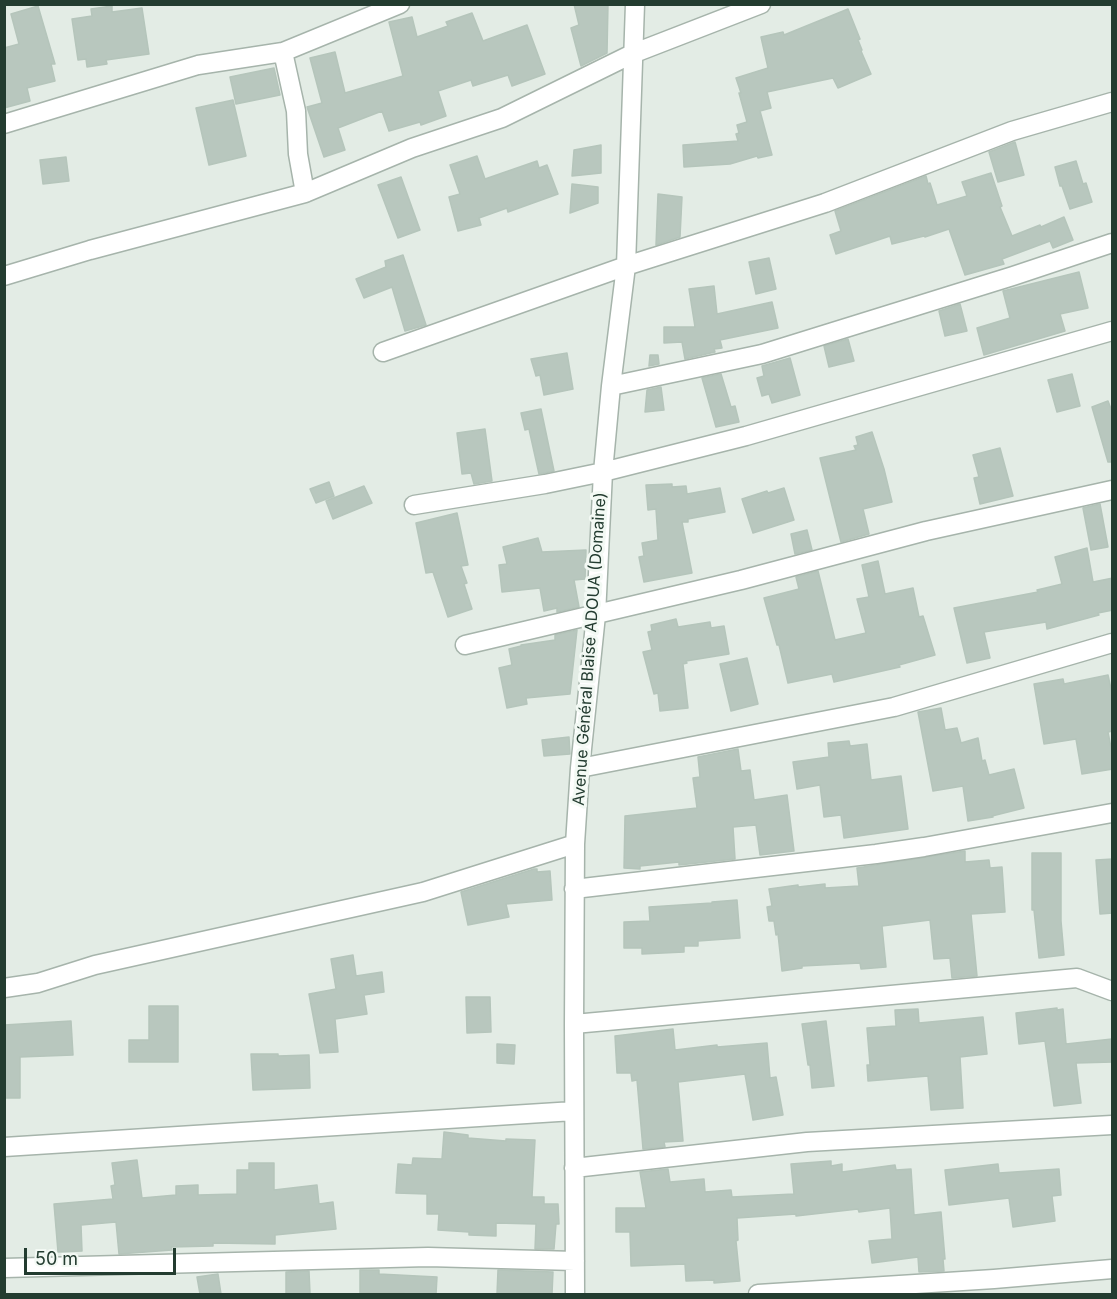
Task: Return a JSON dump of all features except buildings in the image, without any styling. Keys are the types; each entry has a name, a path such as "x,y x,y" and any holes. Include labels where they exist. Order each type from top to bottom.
{"street":[{"path":"4,124 198,64 283,52 400,4"},
{"name":"Avenue Général Blaise ADOUA (Domaine)","path":"575,1294 575,844 580,768 596,615 603,472 626,266 635,4"},
{"path":"4,276 90,250 304,193 412,148 502,118 632,54 761,4"},
{"path":"283,52 296,111 298,154 304,193"},
{"path":"383,352 626,266 825,203 1012,131 1113,102"},
{"path":"611,386 762,354 1113,243"},
{"path":"414,505 545,484 603,472 746,436 1113,331"},
{"path":"465,645 741,580 926,531 1113,490"},
{"path":"580,768 894,707 1113,643"},
{"path":"574,889 924,848 1113,813"},
{"path":"4,988 38,983 95,965 423,892 575,844"},
{"path":"574,1024 1077,978 1113,991"},
{"path":"4,1147 574,1111"},
{"path":"574,1167 807,1142 1113,1125"},
{"path":"4,1268 428,1257 575,1261"},
{"path":"758,1294 1113,1269"}]}
